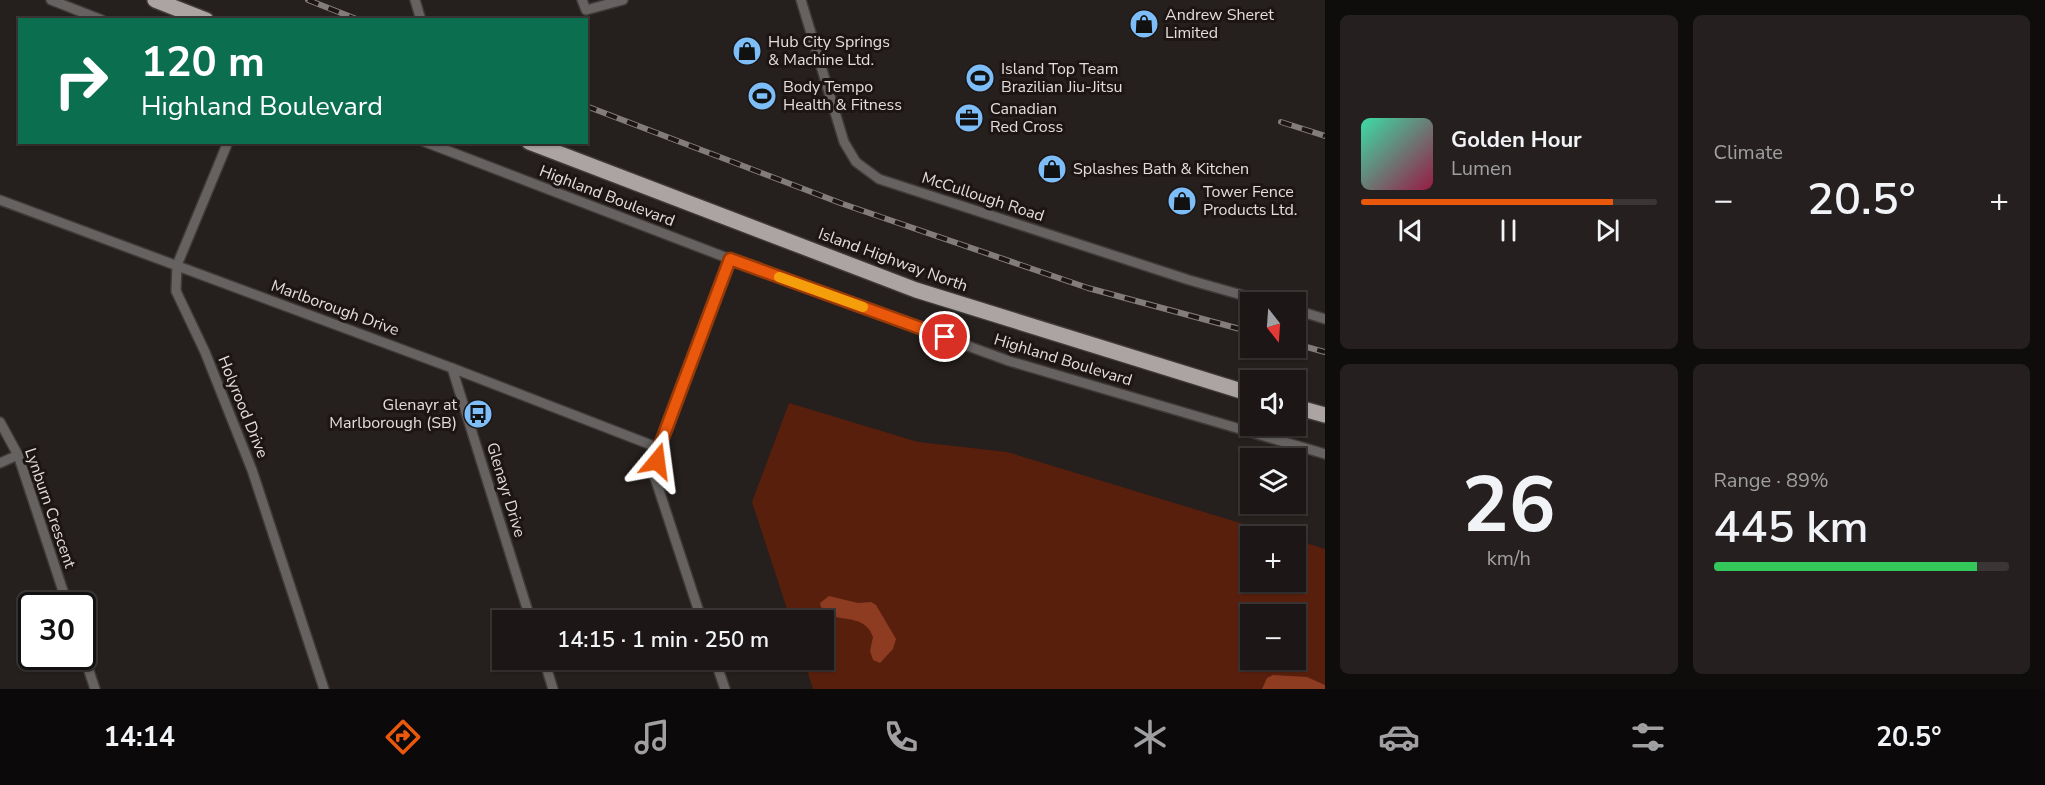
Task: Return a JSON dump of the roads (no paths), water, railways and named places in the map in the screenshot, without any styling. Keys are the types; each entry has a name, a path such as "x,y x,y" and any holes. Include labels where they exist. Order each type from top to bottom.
{"main road":[{"path":"155,0 201,18"},
{"name":"Island Highway North","path":"534,144 916,290 1240,391"},
{"path":"1306,410 1325,415"}],"street":[{"path":"51,0 97,18"},
{"path":"415,0 420,18"},
{"path":"582,0 586,10 623,0"},
{"name":"McCullough Road","path":"801,0 844,142 856,162 879,179 1240,294"},
{"name":"Holyrood Drive","path":"227,144 177,265 176,291 206,352 252,470 324,689"},
{"name":"Highland Boulevard","path":"430,144 730,259 1010,361 1325,454"},
{"name":"Marlborough Drive","path":"0,200 452,368 659,448"},
{"path":"698,610 654,475 659,448 730,259"},
{"path":"1306,313 1325,319"},
{"name":"Glenayr Drive","path":"452,368 528,610"},
{"name":"Lynburn Crescent","path":"0,422 18,455 63,592"},
{"path":"0,462 18,455"},
{"path":"89,670 95,689"},
{"path":"547,670 553,689"},
{"path":"718,670 725,689"}],"railway":[{"path":"308,0 354,18"},
{"path":"588,107 843,204 1088,288 1240,329"},
{"path":"1281,122 1325,136"},
{"path":"1306,347 1325,352"}],"place":[{"name":"Andrew Sheret Limited","path":"1144,24"},
{"name":"Hub City Springs & Machine Ltd.","path":"747,51"},
{"name":"Island Top Team Brazilian Jiu-Jitsu","path":"980,78"},
{"name":"Body Tempo Health & Fitness","path":"762,96"},
{"name":"Canadian Red Cross","path":"969,118"},
{"name":"Splashes Bath & Kitchen","path":"1052,169"},
{"name":"Tower Fence Products Ltd.","path":"1182,201"},
{"name":"Glenayr at Marlborough (SB)","path":"478,414"}]}
